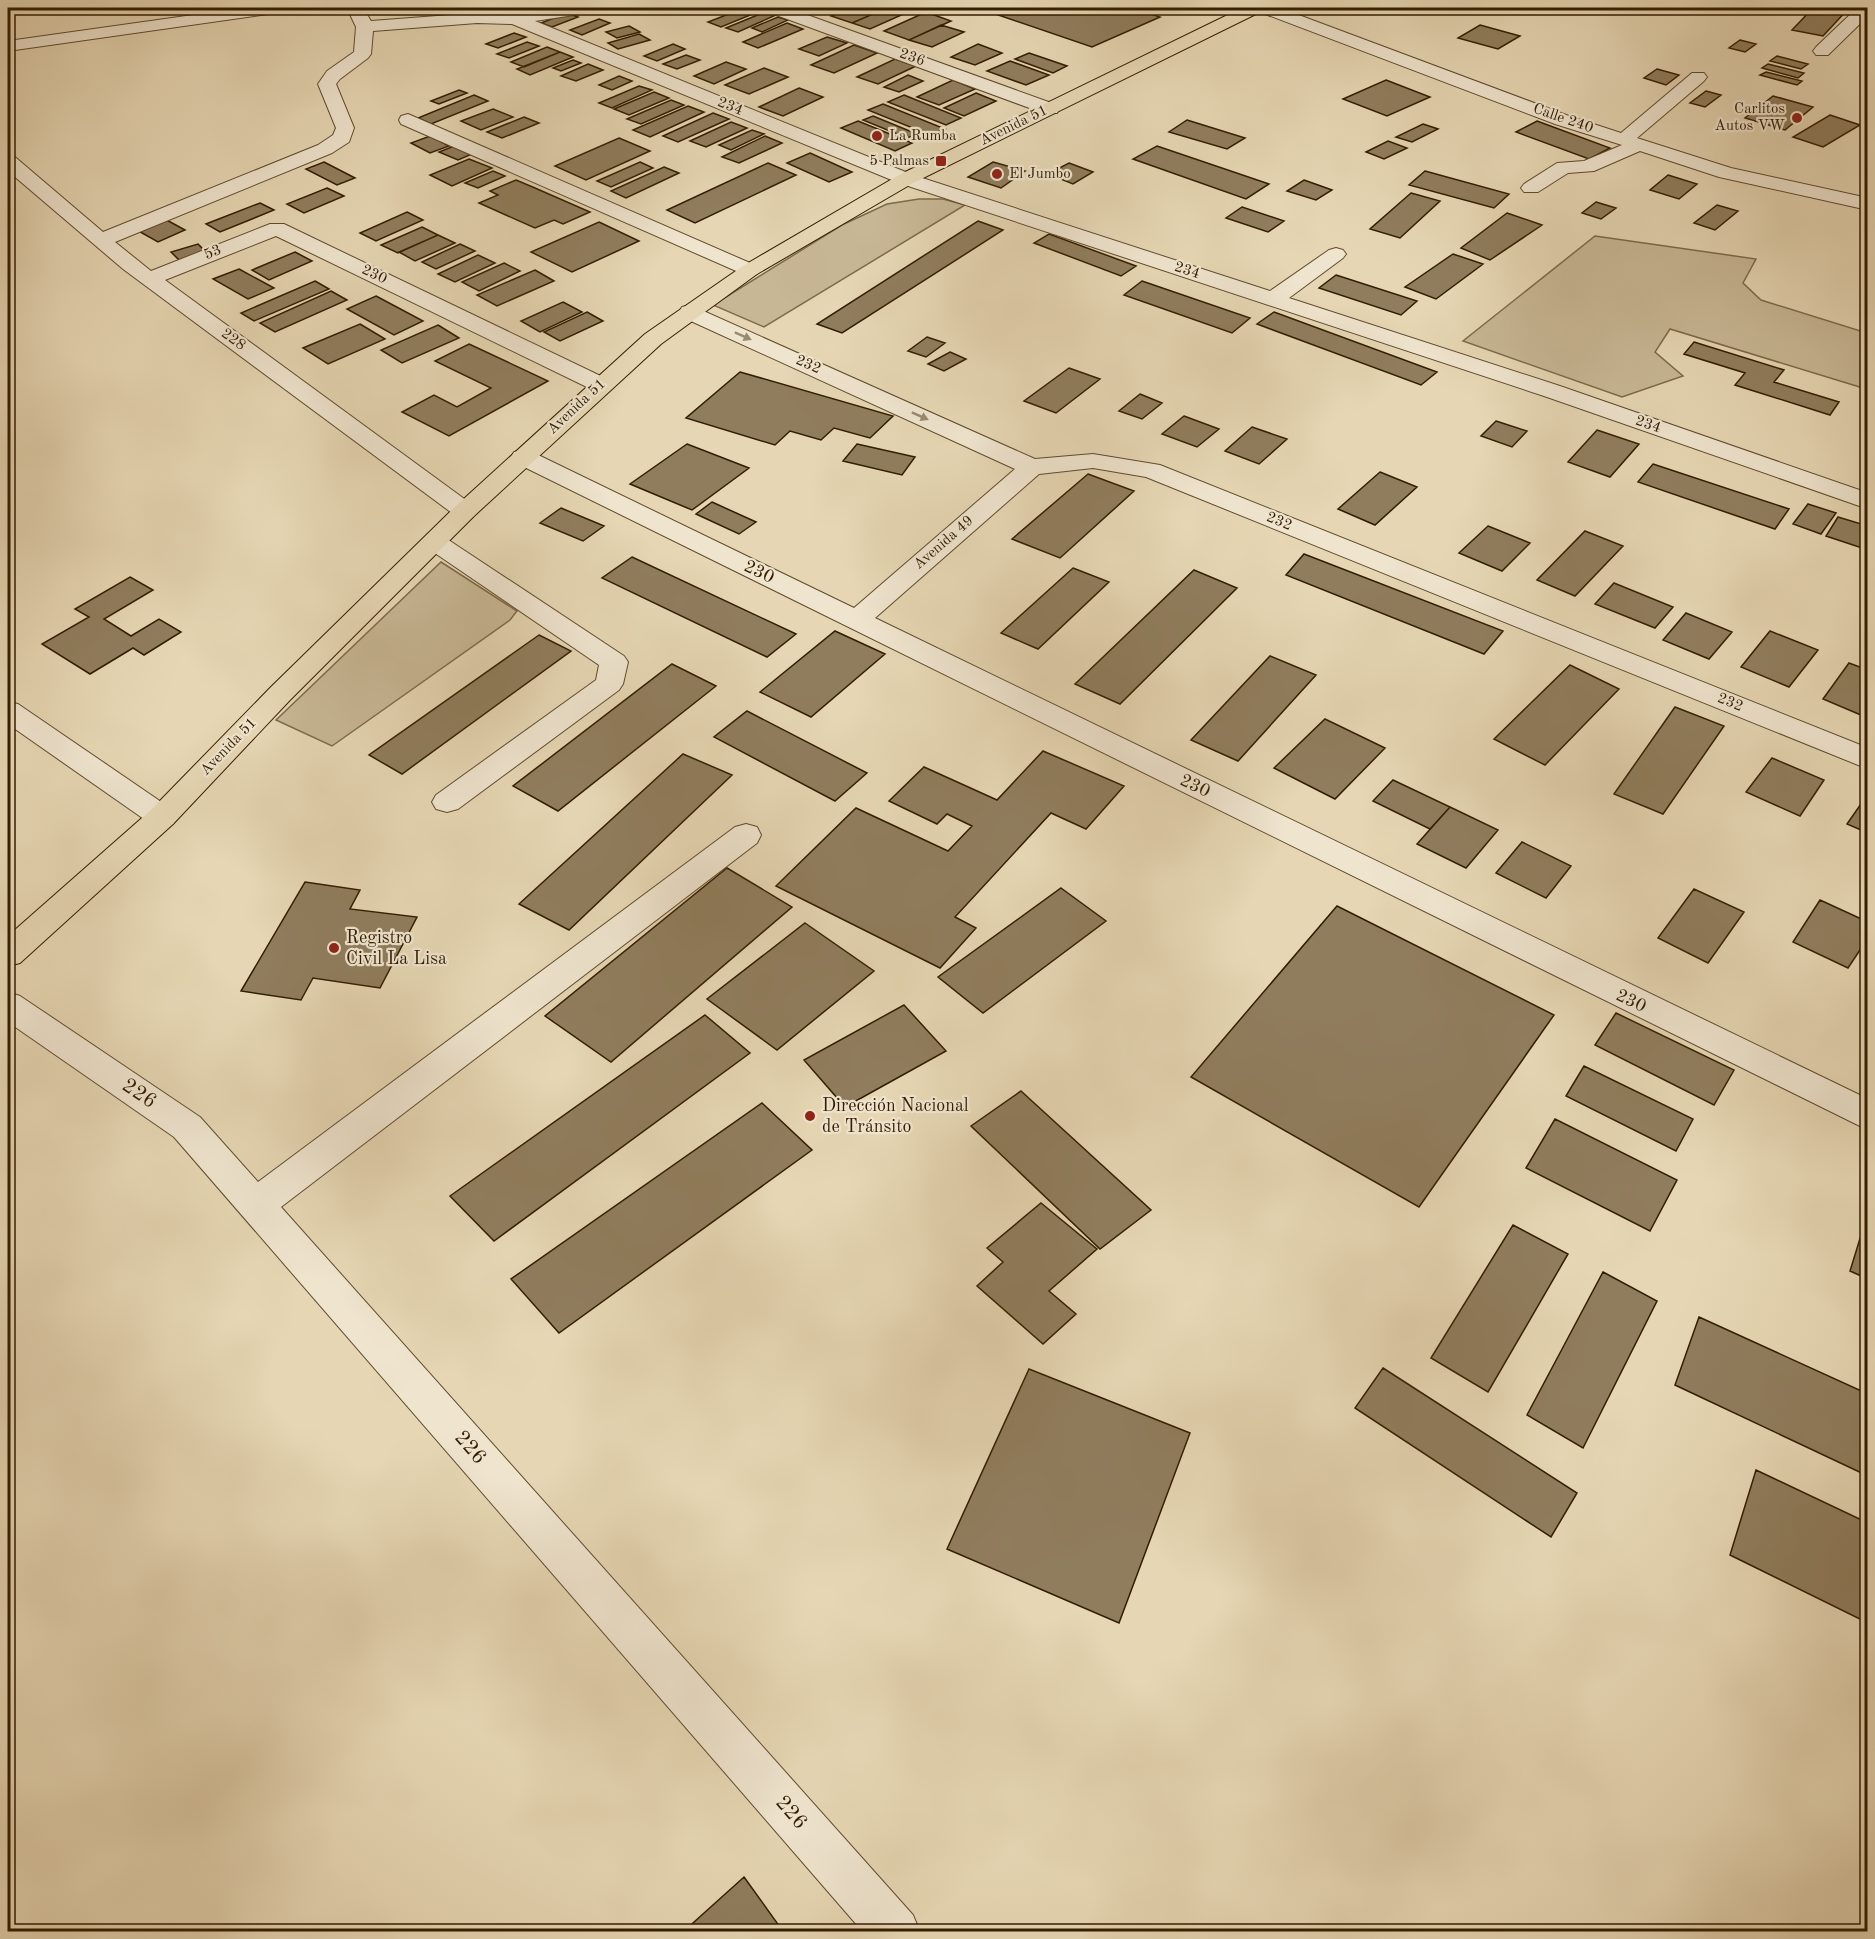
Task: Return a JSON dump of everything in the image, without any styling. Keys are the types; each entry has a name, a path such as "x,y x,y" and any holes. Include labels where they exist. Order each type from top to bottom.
{"main road":[{"name":"Avenida 51","path":"8,954 162,817 280,694 465,511 644,346 750,270 906,179 1254,8"}],"street":[{"path":"8,46 274,8"},
{"path":"100,240 325,149 342,138 345,128 327,84 333,75 362,54 365,27 355,8"},
{"path":"365,27 477,18 515,19 587,8"},
{"name":"236","path":"774,8 1050,109"},
{"name":"Calle 240","path":"1266,8 1562,120 1726,173 1868,204"},
{"path":"1822,51 1866,8"},
{"name":"234","path":"515,19 906,179 1552,391 1868,502"},
{"path":"1531,188 1564,166 1587,167 1631,142 1698,76"},
{"path":"408,120 750,270"},
{"name":"228","path":"8,161 149,279 465,511"},
{"name":"53","path":"149,279 277,228"},
{"name":"230","path":"277,228 601,385"},
{"path":"1273,300 1336,254"},
{"name":"232","path":"690,312 1032,467 1093,461 1151,470 1868,759"},
{"name":"230","path":"523,457 1868,1116"},
{"name":"Avenida 49","path":"856,620 1032,467"},
{"path":"435,542 614,662 609,684 447,802"},
{"path":"8,711 162,817"},
{"path":"256,1205 746,835"},
{"name":"226","path":"8,1005 187,1127 896,1932"}],"shaded area":[{"path":"919,199 943,199 965,205 764,327 713,305 842,225 887,204"},
{"path":"1595,236 1756,259 1743,283 1761,300 1867,333 1867,376 1863,388 1670,329 1655,352 1683,376 1622,397 1463,341"},
{"path":"441,562 517,611 510,620 332,746 276,720"}],"building":[{"path":"744,8 760,11 721,27 708,22"},
{"path":"850,8 887,8 852,23 831,16"},
{"path":"887,8 908,12 870,29 852,23"},
{"path":"978,8 1133,8 1160,17 1092,47"},
{"path":"1813,8 1849,8 1823,36 1792,30"},
{"path":"765,12 776,15 738,32 726,28"},
{"path":"926,12 951,21 909,40 884,31"},
{"path":"567,13 578,17 552,27 541,23"},
{"path":"778,17 788,20 762,32 752,28"},
{"path":"599,19 610,23 582,35 570,30"},
{"path":"787,23 803,29 758,48 743,42"},
{"path":"941,25 964,32 932,47 909,40"},
{"path":"1480,25 1520,36 1498,49 1458,38"},
{"path":"629,26 640,32 617,38 606,32"},
{"path":"514,33 526,37 498,48 486,44"},
{"path":"639,34 650,40 618,49 608,43"},
{"path":"827,37 847,43 819,56 799,49"},
{"path":"1740,40 1756,44 1745,52 1729,48"},
{"path":"527,42 539,46 509,58 497,54"},
{"path":"673,44 685,49 657,61 644,56"},
{"path":"978,44 1002,53 975,65 951,57"},
{"path":"854,45 877,53 834,73 811,65"},
{"path":"547,47 560,52 524,67 511,62"},
{"path":"560,52 573,57 530,75 517,69"},
{"path":"1029,53 1067,66 1053,73 1015,59"},
{"path":"686,55 700,60 677,69 663,64"},
{"path":"1777,56 1808,64 1801,69 1770,61"},
{"path":"895,59 916,66 878,84 857,77"},
{"path":"573,60 581,63 561,71 553,68"},
{"path":"1010,61 1049,75 1026,85 987,71"},
{"path":"726,62 746,69 714,84 694,76"},
{"path":"588,64 603,70 576,81 561,76"},
{"path":"1768,64 1804,73 1798,78 1762,68"},
{"path":"764,68 788,77 749,94 725,85"},
{"path":"1657,69 1679,75 1666,85 1644,78"},
{"path":"1766,72 1802,81 1797,85 1760,75"},
{"path":"908,75 923,81 899,92 884,87"},
{"path":"619,76 632,81 612,90 599,85"},
{"path":"953,80 975,89 939,105 917,97"},
{"path":"1386,80 1430,97 1387,116 1343,99"},
{"path":"639,86 652,90 612,108 599,103"},
{"path":"799,88 823,97 783,116 759,107"},
{"path":"459,90 467,93 439,104 431,101"},
{"path":"1706,91 1721,95 1705,107 1690,103"},
{"path":"654,92 669,98 629,115 614,109"},
{"path":"976,93 996,101 964,116 944,108"},
{"path":"474,95 488,101 431,124 418,118"},
{"path":"904,95 961,118 946,125 888,102"},
{"path":"1773,96 1813,107 1785,130 1745,118"},
{"path":"671,100 684,105 641,124 627,119"},
{"path":"883,104 945,129 930,135 868,110"},
{"path":"688,106 704,112 650,137 633,130"},
{"path":"493,109 513,117 481,130 461,121"},
{"path":"713,113 729,119 678,142 663,136"},
{"path":"1830,115 1860,125 1823,147 1793,137"},
{"path":"873,116 917,134 907,138 863,120"},
{"path":"524,117 539,123 502,138 487,132"},
{"path":"1187,120 1245,138 1227,149 1169,132"},
{"name":"La Rumba","path":"858,121 912,143 895,151 841,128"},
{"path":"1537,121 1610,148 1589,159 1516,132"},
{"path":"731,122 747,128 706,147 690,141"},
{"path":"1423,124 1438,129 1412,142 1396,137"},
{"path":"752,130 764,134 731,150 719,145"},
{"path":"430,136 449,146 430,153 411,143"},
{"path":"765,136 782,143 739,163 722,157"},
{"path":"619,138 650,151 586,180 555,166"},
{"path":"1388,141 1407,148 1384,159 1366,152"},
{"path":"454,146 472,154 458,160 439,152"},
{"path":"1157,146 1269,184 1246,199 1133,159"},
{"path":"810,153 852,172 829,182 787,163"},
{"path":"469,159 492,168 452,186 430,175"},
{"path":"324,162 355,178 337,185 306,169"},
{"path":"640,162 653,168 611,187 597,181"},
{"name":"El Jumbo","path":"993,162 1025,171 1001,188 968,177"},
{"path":"768,163 796,175 695,223 667,210"},
{"path":"1069,163 1093,172 1073,184 1048,174"},
{"path":"664,167 679,173 626,198 611,191"},
{"path":"493,171 505,176 478,188 465,183"},
{"path":"1425,171 1509,194 1494,208 1409,185"},
{"path":"1668,175 1697,184 1679,199 1650,190"},
{"path":"516,180 590,212 563,224 554,220 535,228 479,203 498,195 490,191"},
{"path":"1304,180 1332,190 1316,200 1287,191"},
{"path":"327,188 344,196 304,213 287,204"},
{"path":"1411,193 1440,201 1400,238 1370,229"},
{"path":"1596,202 1616,208 1601,219 1582,213"},
{"path":"260,203 274,210 220,232 206,224"},
{"path":"1717,205 1738,211 1715,230 1694,223"},
{"path":"1242,207 1284,221 1268,232 1226,218"},
{"path":"407,212 423,220 376,241 360,233"},
{"path":"1507,213 1542,225 1490,260 1461,248"},
{"path":"163,218 185,230 158,242 135,229"},
{"path":"978,221 1003,230 842,333 817,324"},
{"path":"599,222 639,241 572,272 531,252"},
{"path":"422,227 438,235 398,253 381,245"},
{"path":"1049,234 1136,266 1121,276 1034,243"},
{"path":"438,235 455,243 415,261 399,252"},
{"path":"198,244 209,255 182,263 171,252"},
{"path":"460,244 475,251 436,269 422,262"},
{"path":"295,252 312,261 269,280 252,270"},
{"path":"1453,254 1483,264 1436,299 1405,287"},
{"path":"478,255 495,263 455,282 438,274"},
{"path":"504,263 520,271 479,291 462,282"},
{"path":"239,269 274,288 248,299 213,279"},
{"path":"535,270 554,281 497,306 477,295"},
{"path":"1336,275 1417,301 1401,315 1319,288"},
{"path":"315,281 329,289 254,321 241,313"},
{"path":"1142,281 1250,318 1232,333 1124,295"},
{"path":"331,291 347,300 275,332 260,323"},
{"path":"376,296 423,321 394,335 347,309"},
{"path":"563,302 582,312 540,332 521,321"},
{"path":"587,312 603,321 560,341 544,332"},
{"path":"1274,312 1437,372 1421,385 1257,324"},
{"path":"360,324 385,339 328,364 303,348"},
{"path":"438,325 459,338 402,363 381,350"},
{"path":"927,337 945,343 926,357 908,351"},
{"path":"1694,342 1784,370 1774,382 1839,402 1830,415 1735,385 1745,373 1684,354"},
{"path":"469,344 548,381 449,436 402,412 434,395 457,407 491,388 435,361"},
{"path":"950,352 966,359 944,371 928,364"},
{"path":"1069,368 1100,379 1056,413 1024,401"},
{"path":"740,372 893,416 870,438 834,428 821,440 790,431 775,445 686,418"},
{"path":"1140,394 1162,403 1142,419 1119,411"},
{"path":"1184,416 1219,429 1197,447 1162,434"},
{"path":"1496,421 1527,431 1512,447 1481,436"},
{"path":"1252,427 1287,439 1259,464 1225,451"},
{"path":"1597,430 1639,444 1610,477 1568,462"},
{"path":"687,444 749,468 692,510 630,484"},
{"path":"857,444 915,457 902,475 843,461"},
{"path":"1653,464 1789,509 1775,529 1638,482"},
{"path":"1380,472 1417,487 1375,525 1338,509"},
{"path":"1088,474 1134,491 1060,558 1012,539"},
{"path":"712,502 756,522 739,534 696,514"},
{"path":"1808,504 1836,513 1821,534 1793,524"},
{"path":"561,508 604,526 583,541 540,523"},
{"path":"1838,517 1868,526 1868,550 1826,536"},
{"path":"1488,526 1530,543 1502,571 1459,553"},
{"path":"1585,531 1623,546 1575,596 1537,580"},
{"path":"1304,554 1503,631 1484,654 1286,575"},
{"path":"632,557 796,634 767,657 602,578"},
{"path":"1073,568 1109,582 1038,649 1001,633"},
{"path":"1194,570 1237,588 1120,704 1075,684"},
{"path":"130,577 153,590 104,619 131,636 159,619 181,632 144,655 133,648 90,674 42,644 89,617 75,609"},
{"path":"1614,583 1673,607 1655,628 1595,604"},
{"path":"1686,613 1732,632 1709,659 1663,640"},
{"path":"835,631 885,654 811,717 760,692"},
{"path":"1770,631 1818,650 1789,687 1741,667"},
{"path":"539,635 571,651 402,774 369,755"},
{"path":"1270,656 1316,675 1238,761 1191,740"},
{"path":"1849,663 1868,670 1868,718 1823,699"},
{"path":"672,664 716,686 558,811 513,786"},
{"path":"1570,665 1619,689 1545,765 1494,739"},
{"path":"1675,707 1724,726 1663,814 1614,794"},
{"path":"747,711 867,773 835,801 714,737"},
{"path":"1325,719 1385,748 1335,799 1274,768"},
{"path":"1043,751 1124,786 1086,829 1051,813 955,917 976,928 940,968 776,886 856,808 948,851 972,826 947,814 937,824 889,801 924,767 997,800"},
{"path":"683,754 732,775 569,930 519,904"},
{"path":"1772,758 1824,780 1800,816 1746,792"},
{"path":"1393,780 1450,807 1430,829 1373,801"},
{"path":"1868,794 1868,833 1847,824"},
{"path":"1450,807 1498,830 1466,868 1417,844"},
{"path":"1522,842 1571,866 1546,898 1496,873"},
{"path":"727,868 792,907 611,1062 545,1016"},
{"name":"Registro Civil La Lisa","path":"305,882 360,890 350,909 417,917 380,988 313,978 301,1000 241,991"},
{"path":"1061,888 1106,921 983,1013 938,977"},
{"path":"1694,889 1744,912 1708,963 1658,938"},
{"path":"1820,900 1868,922 1868,938 1848,968 1793,942"},
{"path":"1337,906 1554,1015 1419,1207 1191,1077"},
{"path":"805,923 874,971 777,1050 707,999"},
{"path":"904,1005 946,1051 845,1107 804,1060"},
{"path":"1616,1013 1734,1070 1714,1105 1595,1045"},
{"path":"705,1015 750,1053 494,1241 450,1196"},
{"path":"1584,1066 1693,1119 1676,1151 1566,1096"},
{"path":"1021,1091 1151,1210 1100,1249 971,1126"},
{"path":"762,1103 812,1150 559,1333 511,1279"},
{"path":"1555,1119 1677,1180 1650,1231 1526,1168"},
{"path":"1041,1203 1097,1249 1049,1291 1076,1314 1043,1344 977,1286 1003,1262 987,1248"},
{"path":"1866,1219 1868,1220 1868,1279 1850,1271"},
{"path":"1513,1225 1568,1254 1488,1392 1431,1358"},
{"path":"1603,1272 1657,1301 1583,1448 1527,1415"},
{"path":"1699,1317 1868,1394 1868,1476 1675,1385"},
{"path":"1383,1368 1577,1493 1551,1537 1355,1408"},
{"path":"1029,1369 1190,1433 1119,1623 947,1549"},
{"path":"1756,1470 1868,1523 1868,1623 1730,1555"},
{"path":"744,1877 780,1927 774,1932 683,1932"}],"place":[{"name":"Carlitos Autos VW","path":"1797,118"},
{"name":"La Rumba","path":"877,136"},
{"name":"5 Palmas","path":"941,161"},
{"name":"El Jumbo","path":"997,174"},
{"name":"Registro Civil La Lisa","path":"334,948"},
{"name":"Dirección Nacional de Tránsito","path":"810,1116"}]}
